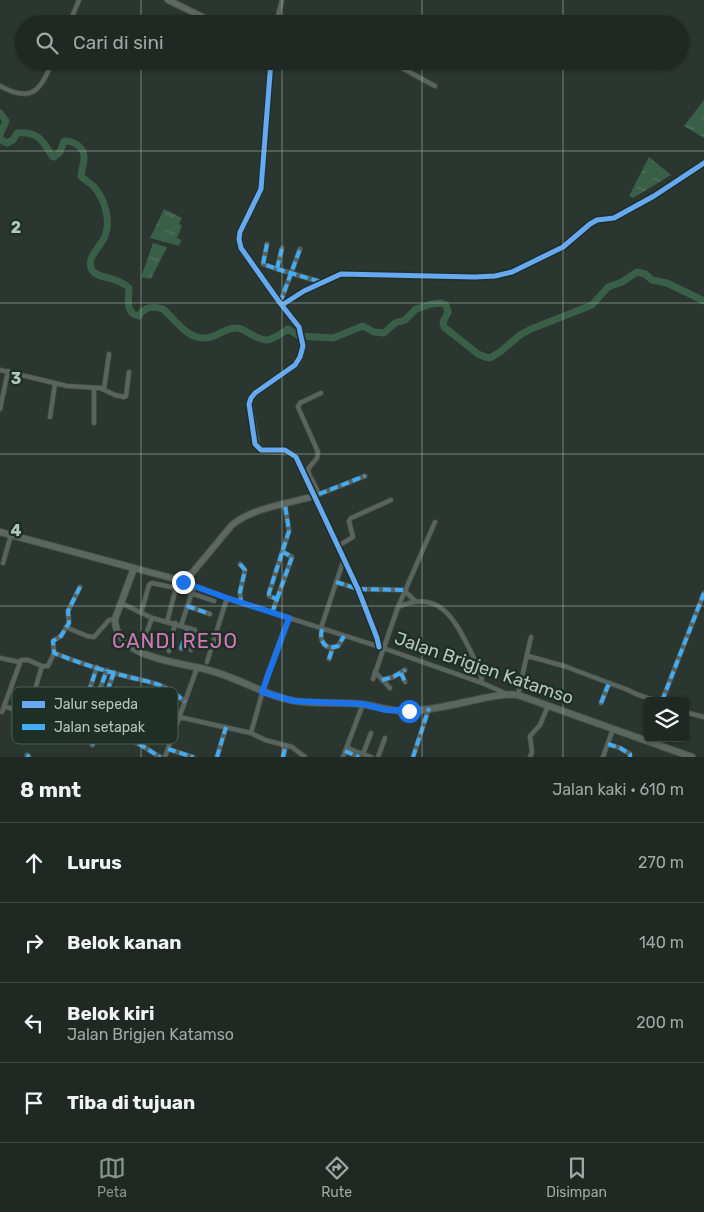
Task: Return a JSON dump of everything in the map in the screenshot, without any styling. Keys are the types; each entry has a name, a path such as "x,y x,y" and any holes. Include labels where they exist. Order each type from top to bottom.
{"main road":[{"path":"0,532 134,568 115,619 119,634 128,644 142,653 214,672 284,699 300,702 363,704 398,711 515,695"},
{"name":"Jalan Brigjen Katamso","path":"515,695 692,757"}],"street":[{"path":"73,15 79,0"},
{"path":"168,0 195,14"},
{"path":"279,15 282,0"},
{"path":"0,86 21,94 36,92 42,85 49,70"},
{"path":"270,70 260,192 238,239 244,254 299,327 303,346 300,357 295,365 255,393 250,398 249,404 257,447 261,450 284,450 292,453 317,495"},
{"path":"406,70 435,86"},
{"path":"281,304 321,282 342,274 475,277 495,276 512,272 563,247 597,220 614,218 654,196 704,163"},
{"path":"266,244 263,264 321,282"},
{"path":"278,269 282,248"},
{"path":"281,304 300,249"},
{"path":"104,389 109,354"},
{"path":"0,370 55,384 104,389 115,395 125,397 128,372"},
{"path":"0,409 8,371"},
{"path":"50,417 55,384"},
{"path":"94,388 94,423"},
{"path":"321,393 300,403 298,407 318,452 317,458 308,469 309,474 381,648"},
{"path":"134,568 179,580 192,573 238,520 256,512 317,495 365,476"},
{"path":"338,546 353,537 351,518 391,500"},
{"path":"277,600 270,596 269,593 284,552 289,531 285,505"},
{"path":"373,679 381,648 435,522"},
{"path":"3,563 11,535"},
{"path":"272,613 292,557 284,552"},
{"path":"344,559 320,635 322,642 329,647 340,643 344,636"},
{"path":"240,564 245,570 240,592 241,602"},
{"name":"Jalan Brigjen Katamso","path":"179,580 515,695"},
{"path":"336,582 358,590 405,591 415,601"},
{"path":"141,613 151,583 176,588 214,601"},
{"path":"181,626 194,586"},
{"path":"0,658 19,662 23,659 42,666 48,666 54,653 53,641 61,636 70,621 68,611 80,587"},
{"path":"167,622 176,588"},
{"path":"664,697 704,593"},
{"path":"207,662 227,598"},
{"path":"398,607 415,601 435,604 450,615 481,674 482,683"},
{"path":"122,603 152,618 196,632 191,650"},
{"path":"187,606 210,614"},
{"path":"144,640 152,618"},
{"path":"251,733 262,692 289,618"},
{"path":"66,627 94,637 108,620 115,619"},
{"path":"169,651 175,624"},
{"path":"181,650 188,628"},
{"path":"515,695 528,656 531,637"},
{"path":"329,659 333,647"},
{"path":"54,653 156,683 163,687"},
{"path":"528,656 564,666 645,697"},
{"path":"2,712 19,662"},
{"path":"36,686 42,666"},
{"path":"90,687 97,667"},
{"path":"178,720 197,668"},
{"path":"101,687 107,670"},
{"path":"382,680 405,670"},
{"path":"108,687 114,672"},
{"path":"375,672 390,688"},
{"path":"400,673 405,682"},
{"path":"601,703 609,683"},
{"path":"178,696 185,702"},
{"path":"342,757 363,704"},
{"path":"4,706 12,709"},
{"path":"530,757 532,752 530,736 540,725 548,706"},
{"path":"412,757 429,708"},
{"path":"689,713 704,717"},
{"path":"179,717 251,733 259,738 294,748 305,757"},
{"path":"217,757 226,728"},
{"path":"603,757 613,729"},
{"path":"361,756 371,733"},
{"path":"378,757 385,738"},
{"path":"139,744 160,757"},
{"path":"165,757 170,744"},
{"path":"608,744 630,754 630,757"},
{"path":"283,757 286,745"},
{"path":"168,749 193,757"},
{"path":"346,749 361,756 371,757"}],"water":[{"path":"704,100 704,138 684,126"},
{"path":"649,157 671,175 633,198 629,196"},
{"path":"164,209 182,218 179,224 182,226 177,238 181,240 179,246 150,238"},
{"path":"153,243 167,247 151,279 141,277"}],"waterway":[{"path":"0,113 6,121 0,134"},
{"path":"0,137 1,140 7,143 13,140 17,133 34,135 46,145 54,157 60,152 64,141 72,142 81,148 84,155 81,176 99,193 107,217 107,230 92,257 90,266 92,270 98,275 119,281 129,288 129,305 135,315 139,316 150,308 163,309 184,330 196,337 211,337 236,328 264,340 272,339 288,329 299,336 333,338 363,326 374,332 384,333 395,323 405,320 416,309 441,303 446,305 448,312 443,322 444,327 478,354 490,358 531,329 592,305 608,287 622,282 637,272 645,274 652,280 667,283 704,301"}],"marked path":[{"path":"267,244 263,264 277,269 282,248"},
{"path":"280,303 300,249"},
{"path":"277,269 321,282"},
{"path":"319,494 365,476"},
{"path":"272,613 277,599 269,596 269,593 289,531 285,505"},
{"path":"277,599 292,557 283,552"},
{"path":"240,564 245,570 240,592 241,602"},
{"path":"336,582 358,589 405,590"},
{"path":"80,587 68,611 69,623 61,636 53,641 54,653 80,663 163,687"},
{"path":"664,697 704,593"},
{"path":"187,606 210,614"},
{"path":"181,649 188,628"},
{"path":"322,629 322,641 329,647 338,646 344,636"},
{"path":"329,659 333,647"},
{"path":"90,687 97,667"},
{"path":"101,687 107,670"},
{"path":"382,680 393,677 405,670"},
{"path":"109,687 114,672"},
{"path":"401,673 405,682"},
{"path":"601,703 609,683"},
{"path":"178,696 185,702"},
{"path":"413,757 429,708"},
{"path":"217,757 226,727"},
{"path":"139,744 160,757"},
{"path":"608,744 620,748 630,754 630,757"},
{"path":"283,757 286,745"},
{"path":"168,749 193,757"},
{"path":"345,751 359,757"}],"cycle path":[{"path":"270,70 261,189 240,232 239,239 241,248 299,327 303,346 300,357 295,365 255,393 251,398 249,404 255,444 261,450 285,450 296,457 358,589 379,647"},
{"path":"282,305 304,291 341,274 475,277 495,276 512,272 563,247 597,220 614,218 654,196 704,163"}],"district":[{"name":"CANDI REJO","path":"175,641"}],"route":[{"path":"183,582 289,618 262,692 300,702 363,704 386,710 409,711"}]}
